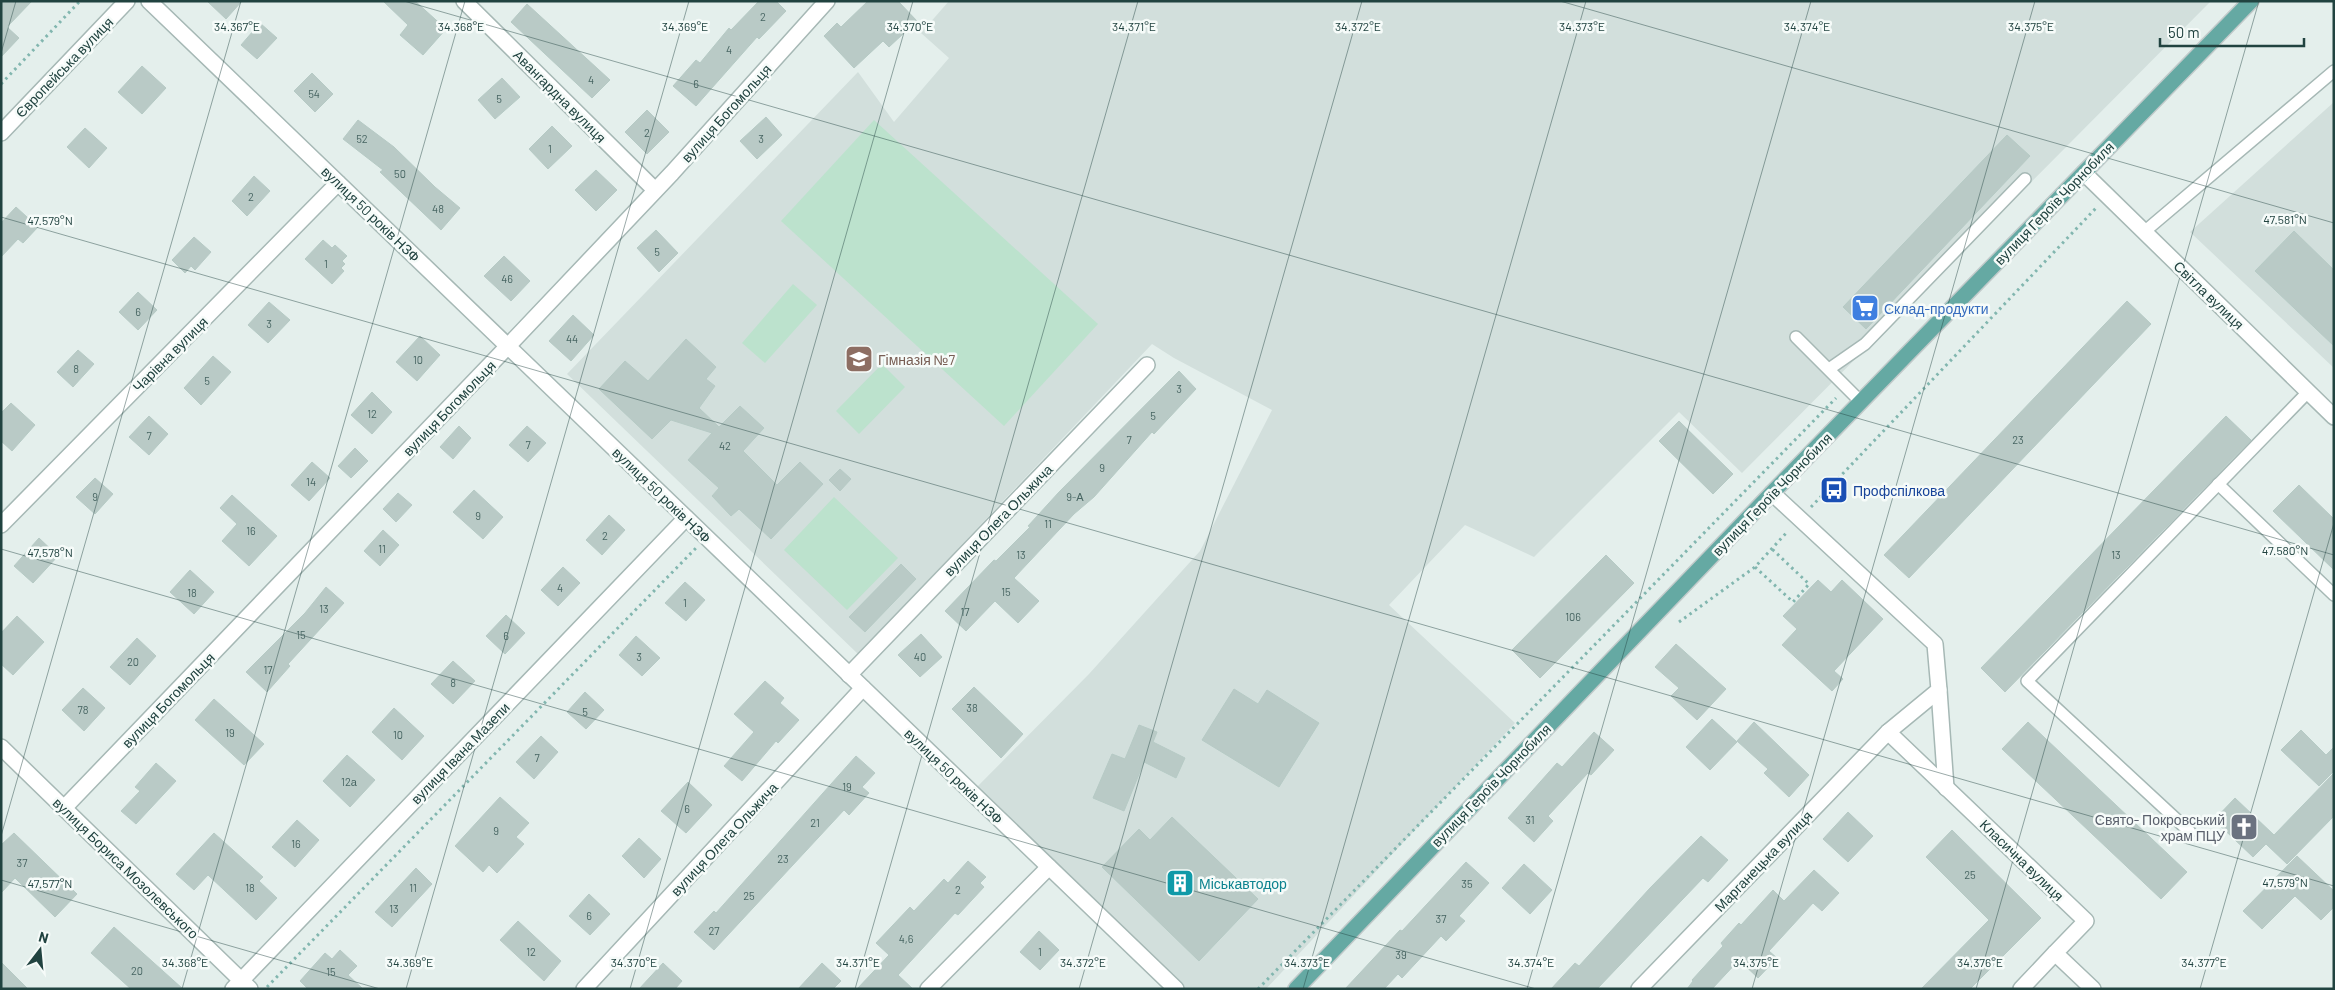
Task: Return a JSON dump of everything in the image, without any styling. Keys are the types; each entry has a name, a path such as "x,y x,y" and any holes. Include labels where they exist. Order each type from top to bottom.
{"main road":[{"name":"вулиця Героїв Чорнобиля","path":"1296,989 1772,493 2251,1"}],"street":[{"name":"Європейська вулиця","path":"1,133 128,1"},
{"name":"вулиця 50 років НЗФ","path":"150,1 1176,989"},
{"name":"Авангардна вулиця","path":"464,1 655,190"},
{"name":"вулиця Богомольця","path":"64,808 508,346 655,190 827,1"},
{"name":"Світла вулиця","path":"2084,173 2334,417"},
{"name":"Чарівна вулиця","path":"1,525 338,182"},
{"name":"вулиця Олега Ольжича","path":"849,675 1147,365"},
{"path":"1772,493 1935,644 1946,788"},
{"name":"вулиця Івана Мазепи","path":"242,986 686,518"},
{"name":"вулиця Олега Ольжича","path":"584,989 863,688"},
{"name":"Марганецька вулиця","path":"1639,989 1888,732 1938,690"},
{"name":"Класична вулиця","path":"1888,732 2086,921 2055,953"},
{"name":"вулиця Бориса Мозолевського","path":"1,748 64,808 242,986"},
{"path":"928,989 1049,867"},
{"path":"2021,989 2055,953 2094,989"}],"lane":[{"path":"2144,232 2334,71"},
{"path":"1829,370 1865,344 2025,179"},
{"path":"1796,337 1861,402"},
{"path":"2190,832 2026,681 2308,392"},
{"path":"2218,484 2334,596"}],"path":[{"path":"1,84 80,1"},
{"path":"1679,622 1755,567 2108,196"},
{"path":"1258,989 1847,387"},
{"path":"264,989 707,538"},
{"path":"1755,567 1793,602 1809,584 1772,549"}],"shaded area":[{"path":"949,1 2211,1 1742,473 1679,412 1534,557 1465,525 1389,605 1515,723 1266,989 1186,989 975,789 1089,674 1200,551 1272,410 1174,358 1152,344 858,654 567,374 858,72 894,122 949,58 921,33"},
{"path":"2334,102 2334,368 2190,232"}],"green space":[{"path":"874,120 1098,324 1004,426 781,221"},
{"path":"793,284 817,305 765,363 742,343"},
{"path":"882,364 905,387 859,434 836,411"},
{"path":"834,497 898,558 847,610 784,550"}],"building":[{"path":"1,1 32,1 7,27 19,38 1,57"},
{"path":"207,1 242,1 226,19"},
{"path":"383,1 415,1 446,29 423,55 400,35 408,25"},
{"path":"759,1 776,1 786,11 759,39 757,37 696,106 673,86 696,60 700,63 729,28 731,30"},
{"path":"868,1 898,1 917,21 889,47 883,41 854,68 824,36 837,23 841,27"},
{"path":"527,4 610,80 592,98 511,22"},
{"path":"260,23 277,38 257,59 241,45"},
{"path":"142,66 166,88 142,114 118,92"},
{"path":"312,73 333,94 315,112 294,91"},
{"path":"502,78 520,97 495,119 478,100"},
{"path":"647,110 669,132 647,154 625,132"},
{"path":"766,117 782,135 757,159 740,141"},
{"path":"358,120 394,147 435,187 460,208 441,230 380,172 383,170 343,139"},
{"path":"552,126 572,146 548,169 529,149"},
{"path":"85,128 107,148 89,168 67,147"},
{"path":"2007,135 2030,156 1866,329 1843,307"},
{"path":"596,170 617,190 596,211 575,190"},
{"path":"254,176 270,191 247,216 232,201"},
{"path":"16,207 38,227 23,243 18,239 1,257 1,223"},
{"path":"656,230 678,253 659,272 637,248"},
{"path":"2294,231 2334,270 2334,346 2255,271"},
{"path":"194,237 211,252 195,270 191,266 185,273 172,260"},
{"path":"323,240 332,248 335,245 347,256 342,261 345,264 341,268 344,271 332,284 305,259"},
{"path":"504,256 530,281 511,301 484,276"},
{"path":"138,292 157,310 138,330 119,312"},
{"path":"2127,301 2151,324 1909,578 1884,555"},
{"path":"269,302 290,320 268,343 248,325"},
{"path":"573,315 594,335 571,361 549,341"},
{"path":"420,336 440,355 417,381 396,362"},
{"path":"686,339 716,367 706,379 715,386 699,408 719,427 740,406 764,428 743,451 777,485 800,462 823,484 771,539 739,509 731,516 712,496 719,488 688,460 712,433 671,420 652,439 599,389 625,361 648,381"},
{"path":"78,350 94,364 73,387 57,372"},
{"path":"213,356 231,372 201,405 184,388"},
{"path":"1179,371 1196,389 1154,434 1152,432 1094,497 1074,514 1014,578 1039,601 1018,623 995,601 966,631 945,611 994,560 996,561 1030,527 1028,526 1059,492"},
{"path":"372,392 392,412 372,434 351,415"},
{"path":"11,403 35,425 12,451 1,441 1,413"},
{"path":"149,416 168,434 149,455 129,437"},
{"path":"2226,416 2251,440 2005,692 1981,668"},
{"path":"1679,421 1733,474 1713,494 1659,441"},
{"path":"459,426 471,438 453,459 440,447"},
{"path":"527,426 546,443 528,462 509,445"},
{"path":"355,448 368,461 351,478 338,466"},
{"path":"312,462 330,478 309,501 291,485"},
{"path":"840,469 851,479 840,491 829,480"},
{"path":"95,478 113,494 95,514 76,497"},
{"path":"2299,485 2334,519 2334,570 2273,511"},
{"path":"474,490 503,517 483,539 453,512"},
{"path":"398,493 412,505 396,522 383,509"},
{"path":"232,495 277,536 249,566 222,541 237,524 220,508"},
{"path":"609,515 625,530 602,555 586,540"},
{"path":"383,530 399,545 380,566 364,551"},
{"path":"39,538 58,556 33,583 14,566"},
{"path":"1606,555 1634,583 1540,678 1512,650"},
{"path":"901,564 916,579 865,632 849,617"},
{"path":"563,567 580,583 558,606 541,590"},
{"path":"190,570 214,592 194,614 170,592"},
{"path":"1818,580 1831,592 1842,580 1883,619 1834,671 1843,679 1832,691 1782,645 1797,629 1783,616"},
{"path":"685,582 705,600 686,621 665,603"},
{"path":"326,587 344,603 288,664 290,666 267,692 246,672 305,613"},
{"path":"506,615 525,633 505,654 486,636"},
{"path":"17,616 44,642 13,675 1,664 1,633"},
{"path":"921,634 942,657 920,677 898,655"},
{"path":"636,636 660,658 642,676 619,655"},
{"path":"137,638 156,656 130,685 110,667"},
{"path":"1676,644 1726,689 1697,720 1671,696 1679,688 1655,667"},
{"path":"453,661 475,681 453,704 431,684"},
{"path":"765,681 784,698 780,703 799,720 778,743 776,741 742,781 724,766 754,732 734,714"},
{"path":"974,687 1023,734 1001,758 952,709"},
{"path":"83,688 105,708 84,731 62,710"},
{"path":"1234,689 1258,704 1267,690 1319,723 1279,787 1202,740"},
{"path":"585,692 604,710 586,729 567,712"},
{"path":"214,699 264,744 244,765 195,720"},
{"path":"394,708 424,736 402,760 372,732"},
{"path":"1712,719 1737,742 1710,770 1686,747"},
{"path":"1754,722 1809,775 1789,797 1764,773 1768,769 1737,741"},
{"path":"2028,722 2187,872 2161,899 2002,749"},
{"path":"1139,725 1157,732 1153,742 1185,758 1176,778 1144,762 1124,811 1093,798 1112,754 1125,759"},
{"path":"2301,730 2326,755 2334,747 2334,771 2319,786 2281,750"},
{"path":"1594,732 1614,750 1591,775 1588,773 1548,816 1553,821 1534,842 1508,818 1557,763 1562,767"},
{"path":"541,736 558,752 534,779 516,762"},
{"path":"347,755 375,780 350,807 323,781"},
{"path":"856,756 875,773 862,787 869,793 849,815 844,810 714,950 694,932 714,911 716,913"},
{"path":"156,763 176,781 136,824 121,811 140,791 135,787"},
{"path":"2334,773 2334,816 2287,864 2266,844 2253,857 2214,820 2235,798 2274,835"},
{"path":"688,782 712,805 686,833 661,811"},
{"path":"500,797 529,823 516,837 524,844 497,873 489,865 483,872 455,846"},
{"path":"1848,812 1873,836 1848,862 1823,839"},
{"name":"Міськавтодор","path":"1172,817 1258,899 1199,961 1102,867 1139,829 1150,840"},
{"path":"297,820 319,840 295,867 272,847"},
{"path":"1952,830 2041,918 1970,989 1921,989 1989,920 1926,857"},
{"path":"14,833 77,894 55,917 15,878 1,893 1,845"},
{"path":"214,833 263,877 259,881 277,898 256,920 208,875 194,890 176,874"},
{"path":"1701,836 1728,860 1708,882 1703,878 1597,989 1551,989 1575,963 1579,966 1650,888"},
{"path":"639,838 661,859 644,878 622,856"},
{"path":"2297,856 2334,891 2334,907 2321,920 2295,896 2262,929 2243,911"},
{"path":"968,861 986,877 980,883 984,887 958,915 955,913 898,975 913,989 857,989 889,955 876,943 910,907 914,911 944,879 948,883"},
{"path":"1466,862 1489,883 1459,916 1465,921 1446,941 1441,936 1402,978 1398,974 1384,989 1345,989 1400,930 1402,931"},
{"path":"1524,864 1552,890 1530,914 1502,888"},
{"path":"416,868 432,884 392,927 375,912"},
{"path":"1814,870 1839,893 1822,911 1813,903 1769,951 1777,958 1758,978 1739,960 1712,989 1687,989 1692,980 1723,946 1721,943 1739,923 1741,925 1773,890 1784,901"},
{"path":"589,894 610,914 590,935 569,916"},
{"path":"518,921 561,961 544,981 500,940"},
{"path":"114,927 183,989 131,989 91,953"},
{"path":"1039,931 1059,950 1040,970 1020,952"},
{"path":"340,950 357,966 348,975 363,989 308,989 300,981 325,953 332,959"},
{"path":"1,962 28,989 1,989"},
{"path":"663,963 682,981 675,989 639,989"},
{"path":"822,963 841,981 833,989 798,989"}],"place":[{"name":"Склад-продукти","path":"1865,308"},
{"name":"Гімназія №7","path":"859,359"},
{"name":"Профспілкова","path":"1834,490"},
{"name":"Свято- Покровський храм ПЦУ","path":"2244,827"},
{"name":"Міськавтодор","path":"1180,883"}]}
